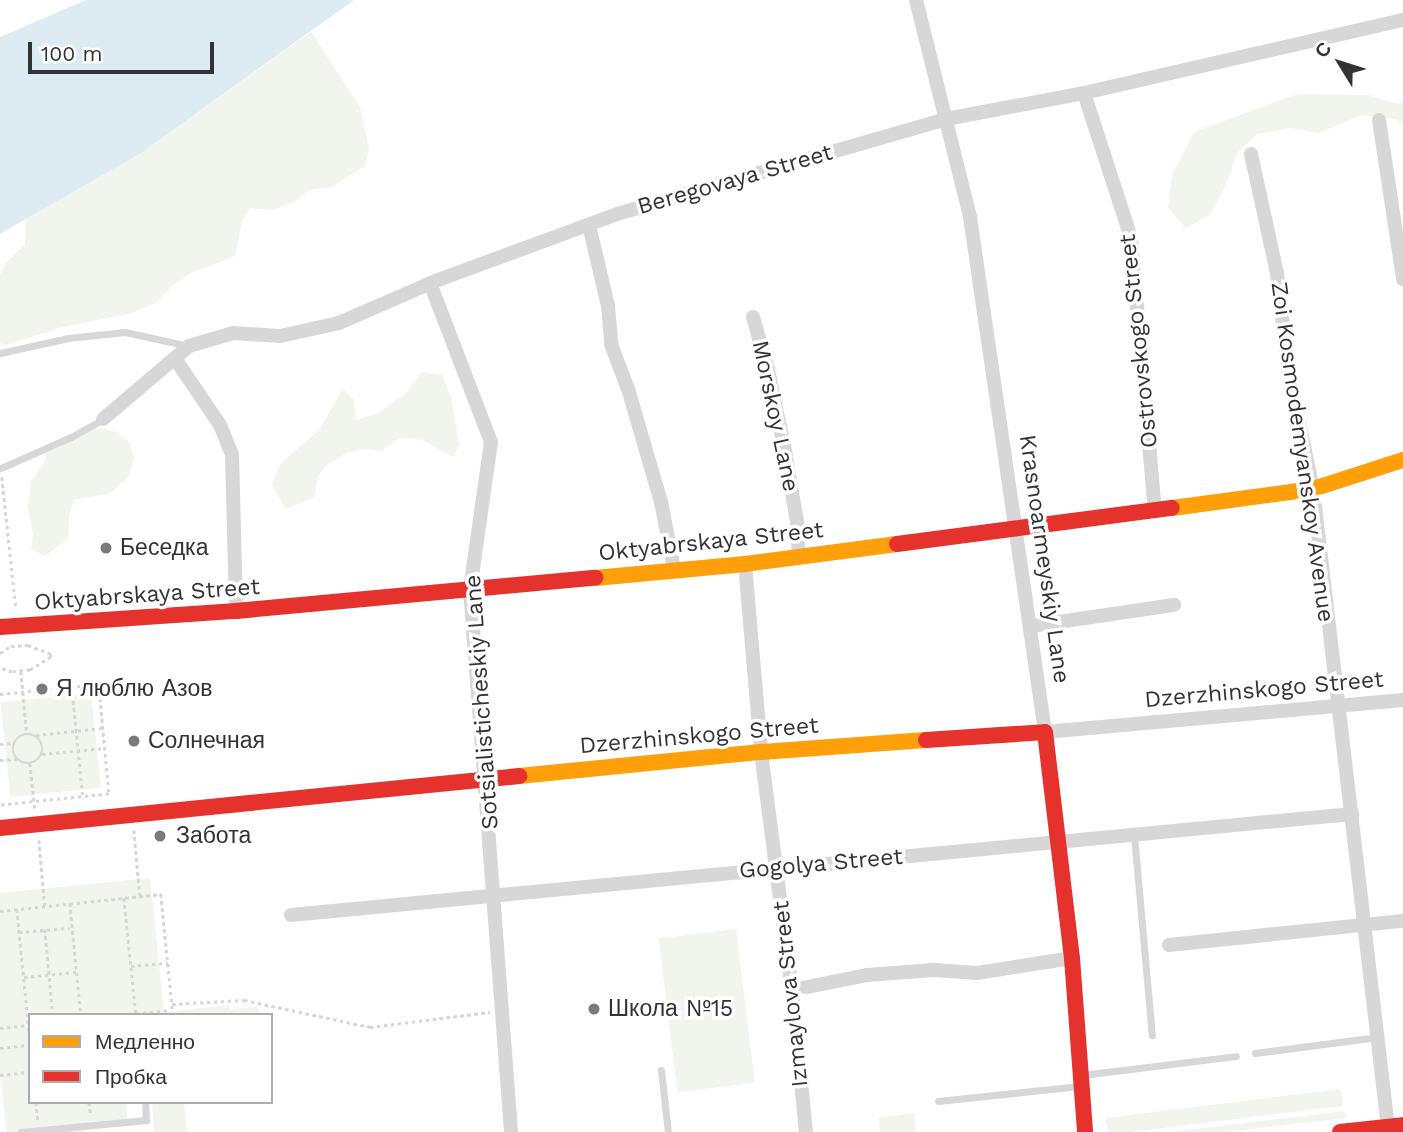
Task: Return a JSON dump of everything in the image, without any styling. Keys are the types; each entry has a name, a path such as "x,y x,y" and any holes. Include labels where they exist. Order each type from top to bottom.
{"street":[{"name":"Krasnoarmeyskiy Lane","path":"916,0 970,217 1017,530 1072,958 1085,1132"},
{"name":"Beregovaya Street","path":"103,419 190,346 233,334 280,335 339,323 430,283 589,225 946,119 1084,93 1403,20"},
{"name":"Ostrovskogo Street","path":"1084,93 1131,238 1156,511"},
{"path":"1379,120 1403,279"},
{"name":"Zoi Kosmodemyanskoy Avenue","path":"1251,155 1276,274 1288,370 1313,489 1337,707 1379,1037 1396,1126"},
{"path":"589,225 606,297 611,344 629,391 661,502 674,569"},
{"name":"Sotsialisticheskiy Lane","path":"430,283 491,442 470,589 504,1010 511,1132"},
{"name":"Morskoy Lane","path":"753,317 768,370 785,451 797,522 799,557"},
{"path":"176,360 220,425 232,454 236,611"},
{"name":"Oktyabrskaya Street","path":"0,627 18,628 236,611 745,564 1313,489 1403,460"},
{"name":"Izmaylova Street","path":"745,564 761,752 792,990 806,1132"},
{"path":"1031,626 1174,605"},
{"name":"Dzerzhinskogo Street","path":"0,828 761,752 1045,732 1403,700"},
{"name":"Gogolya Street","path":"291,915 1352,814"},
{"path":"1169,945 1403,921"},
{"path":"792,990 867,975 934,970 978,973 1072,958"},
{"path":"1340,1132 1396,1126"}],"lane":[{"path":"0,353 68,338 125,332 190,346"},
{"path":"1,468 103,419"},
{"path":"1134,835 1152,1035"},
{"path":"1255,1053 1379,1037"},
{"path":"938,1101 1237,1056"},
{"path":"661,1070 668,1132"},
{"path":"21,1132 146,1120 145,1104"}],"path":[{"path":"3,485 18,628"},
{"path":"0,653 11,646 28,645 51,654 51,657 30,670 0,668"},
{"path":"21,671 27,734"},
{"path":"0,694 99,684 110,794 0,805"},
{"path":"72,687 83,797"},
{"path":"0,744 15,743 27,734 103,728"},
{"path":"34,735 41,742 42,754"},
{"path":"15,743 17,759"},
{"path":"30,763 42,754 105,748"},
{"path":"0,760 17,759 30,763"},
{"path":"30,763 34,802"},
{"path":"132,815 140,896"},
{"path":"37,824 45,906"},
{"path":"0,911 161,894 173,1013"},
{"path":"124,898 136,1013"},
{"path":"70,903 70,928 81,1013"},
{"path":"17,909 28,1016"},
{"path":"19,932 70,928"},
{"path":"45,929 53,1013"},
{"path":"131,966 168,963"},
{"path":"24,978 76,972"},
{"path":"141,1013 244,1000 370,1027 504,1010"},
{"path":"0,1028 28,1025"},
{"path":"0,1048 28,1045"},
{"path":"0,1075 28,1072"},
{"path":"36,1104 39,1130"}],"shaded area":[{"path":"86,0 354,0 141,153 0,234 0,37"},
{"path":"311,32 360,107 369,149 365,166 331,187 309,190 294,202 272,210 250,208 242,221 235,256 191,273 173,285 156,303 129,314 63,327 6,345 0,343 0,275 5,264 25,244 26,219 141,153"},
{"path":"1297,94 1368,95 1399,104 1403,102 1403,124 1395,119 1361,115 1319,133 1290,128 1257,134 1238,152 1210,215 1186,228 1168,208 1172,175 1194,132"},
{"path":"422,372 442,375 451,397 459,445 453,457 421,439 399,438 382,451 365,449 348,452 326,466 318,476 314,497 286,509 272,485 280,464 319,430 343,389 354,400 356,420 379,413 406,393"},
{"path":"96,427 117,432 130,443 134,459 128,477 111,493 74,500 69,515 68,538 45,556 31,549 33,535 28,507 31,481 45,461 46,453"},
{"path":"91,693 101,787 10,797 0,703"},
{"path":"150,878 164,1012 229,1005 230,1010 258,1006 259,1013 28,1013 28,1104 126,1104 128,1124 84,1129 85,1132 7,1132 0,1077 0,893"},
{"path":"736,929 755,1083 677,1092 659,939"},
{"path":"1341,1089 1343,1106 1130,1132 1107,1132 1106,1118"},
{"path":"152,1104 184,1104 187,1132 154,1132"},
{"path":"1345,1111 1346,1118 1225,1132 1170,1132"},
{"path":"914,1113 916,1132 880,1132 879,1118"}],"traffic: slow":[{"path":"1172,508 1313,489 1403,460"},
{"path":"595,578 745,564 897,544"},
{"path":"519,776 761,752 926,740"}],"traffic: jam":[{"path":"897,544 1172,508"},
{"path":"0,627 236,611 595,578"},
{"path":"926,740 1045,732 1072,958 1085,1132"},
{"path":"0,828 519,776"},
{"path":"1340,1132 1403,1125"}],"place":[{"name":"Беседка","path":"106,548"},
{"name":"Я люблю Азов","path":"42,689"},
{"name":"Солнечная","path":"134,741"},
{"name":"Забота","path":"160,836"},
{"name":"Школа №15","path":"594,1009"}]}
